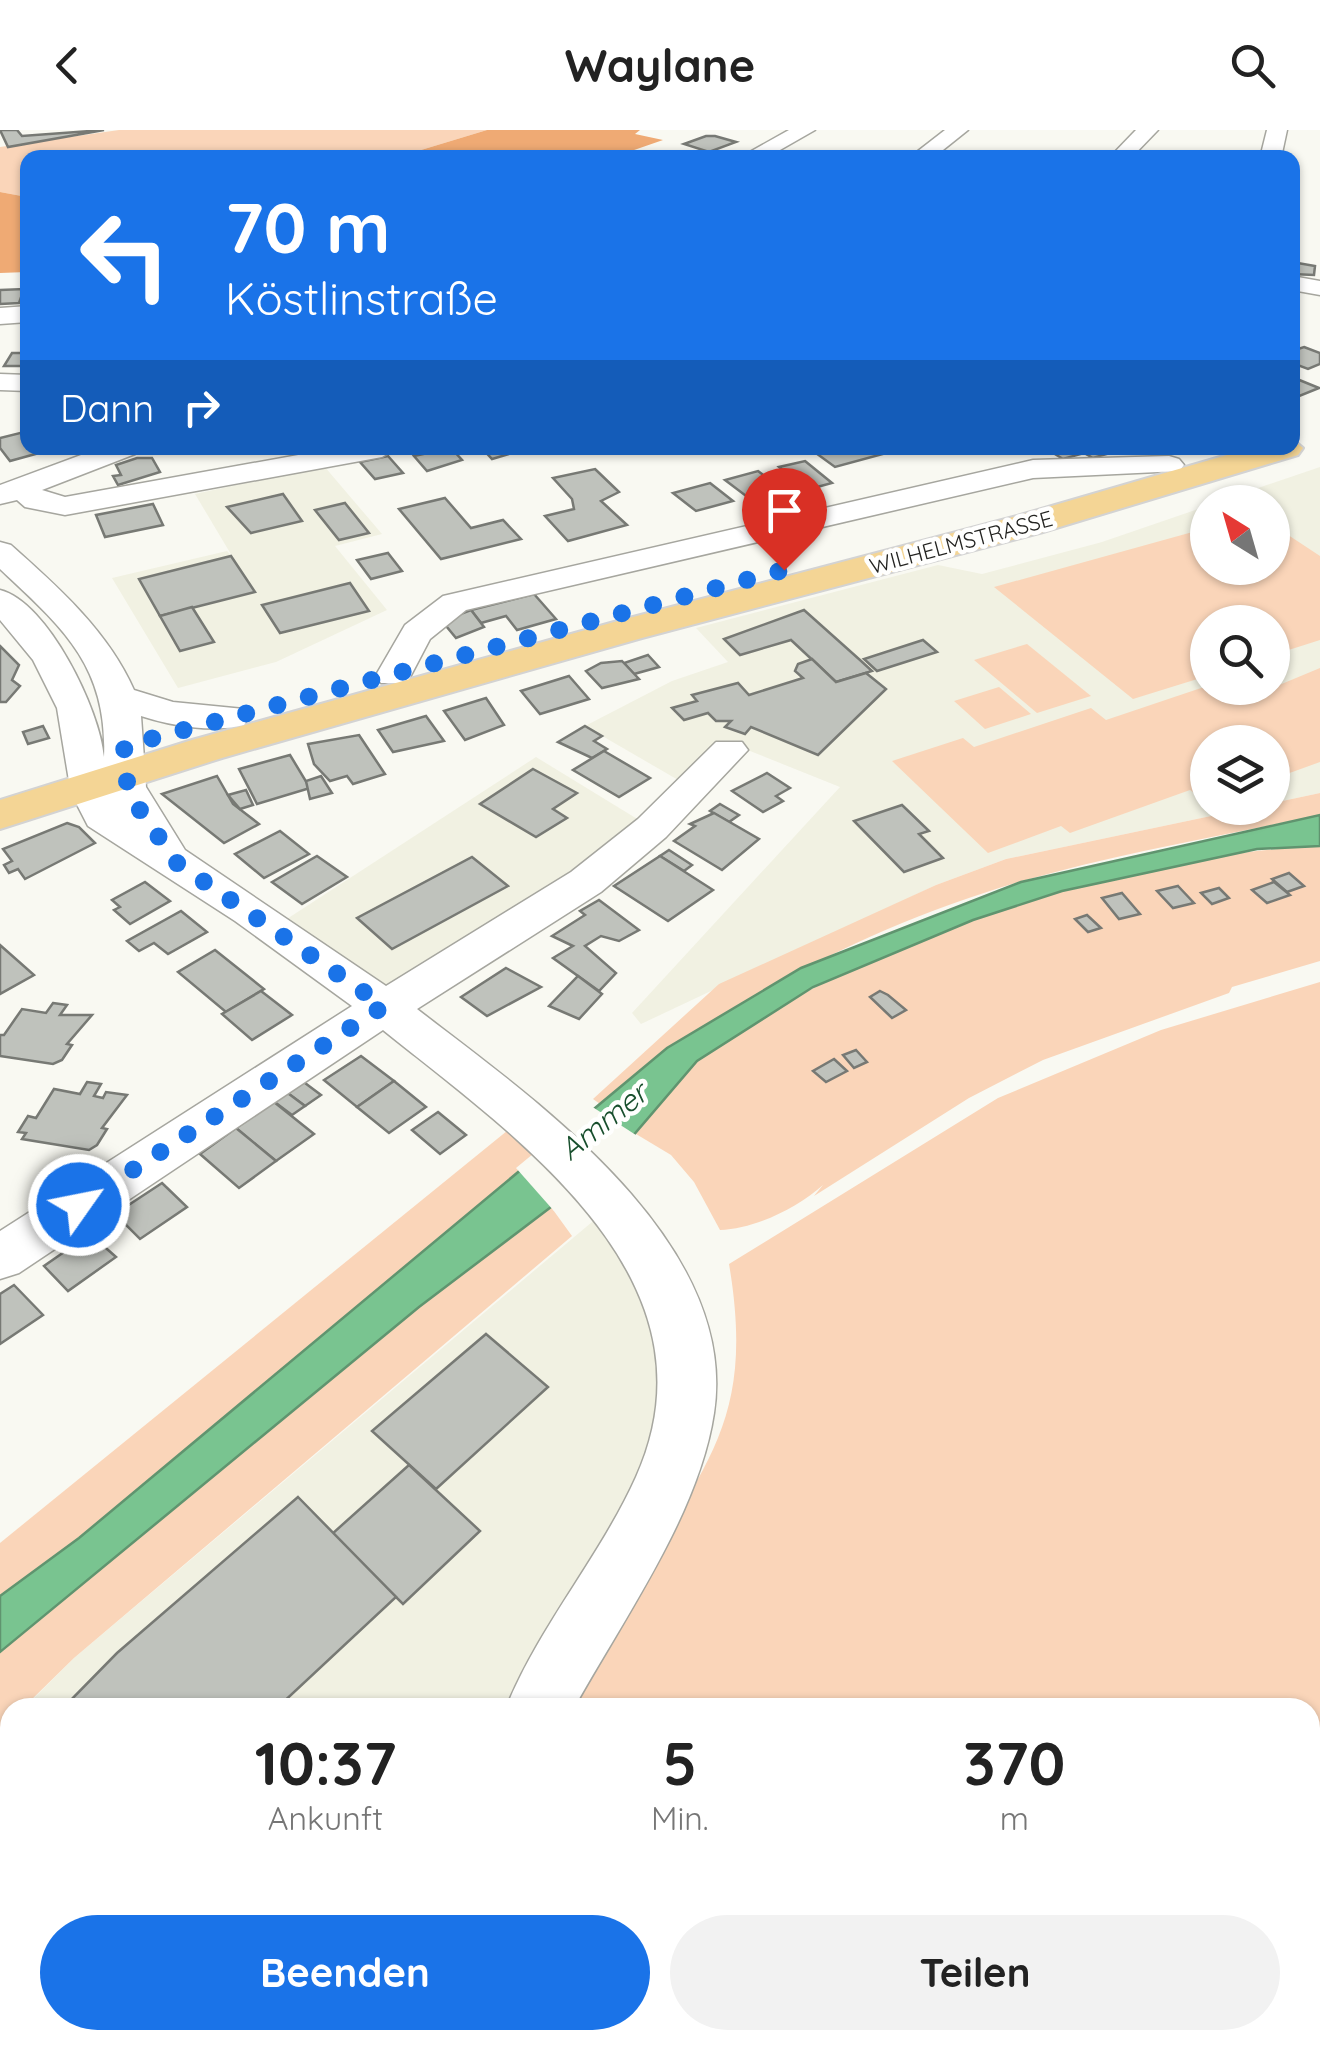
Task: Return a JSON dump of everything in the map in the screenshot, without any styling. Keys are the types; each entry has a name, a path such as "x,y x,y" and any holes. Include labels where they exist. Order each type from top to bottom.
{"main road":[{"name":"WILHELMSTRASSE","path":"0,815 104,766 231,717 1068,492 1129,485 1168,465 1206,455"},
{"name":"WILHELMSTRASSE","path":"0,786 104,766 1030,524 1129,485 1234,455"},
{"path":"1030,524 1068,492"}],"street":[{"path":"766,150 805,130"},
{"path":"1127,150 1148,130"},
{"path":"931,150 959,131"},
{"path":"11,492 106,455"},
{"path":"11,492 65,506 344,455"},
{"path":"1009,455 1068,492"},
{"name":"WILHELMSTRASSE","path":"394,675 415,631 427,618 454,603 1034,469 1168,465"},
{"path":"0,552 64,610 119,697 169,713 231,717"},
{"path":"0,600 49,656 104,766"},
{"path":"119,697 104,766 102,817 177,863 384,1006 567,1155 610,1206 660,1278 682,1334 688,1362 686,1412 679,1440 642,1522 544,1698"},
{"path":"0,1258 384,1006 586,882 652,828 729,750"}],"shaded area":[{"path":"119,130 487,130 421,150 20,150 20,196 0,192 0,147"},
{"path":"487,130 640,130 635,134 663,140 634,150 421,150"},
{"path":"0,192 20,196 20,272 0,273"},
{"path":"324,466 382,534 335,546 387,610 276,662 178,688 112,578 227,551 232,556 195,494"},
{"path":"1320,467 1320,793 1290,799 1290,725 1190,725 1190,820 1006,859 936,885 641,1024 632,1013 840,787 750,751 729,750 692,788 585,726 672,681 728,662 696,628 938,565 982,574 1102,542 1190,512 1190,585 1290,585 1290,485 1267,485"},
{"path":"1190,533 1190,585 1290,585 1290,536 1320,556 1320,640 1290,650 1290,605 1190,605 1190,681 1133,699 994,587"},
{"path":"1027,644 1091,696 1037,713 974,660"},
{"path":"1320,668 1320,762 1290,773 1290,725 1190,725 1190,790 1070,833 1061,826 988,853 892,761 963,738 974,747 1091,708 1106,720 1190,692 1190,705 1290,705 1290,680"},
{"path":"999,687 1031,714 985,729 954,701"},
{"path":"536,757 652,828 384,1005 273,928"},
{"path":"1320,793 1320,815 1290,821 1290,799"},
{"path":"1190,820 1190,825 1271,825 1059,871 908,920 747,1000 696,1032 600,1104 593,1099 719,984 936,885 1006,859"},
{"path":"1320,846 1320,961 1232,987 1229,993 1043,1060 969,1098 814,1196 823,1185 775,1216 720,1230 694,1182 671,1155 636,1134 700,1059 765,1015 837,976 915,941 1078,885 1161,866"},
{"path":"1320,982 1320,1698 576,1698 631,1591 718,1439 735,1364 736,1318 729,1264 998,1098 1161,1030"},
{"path":"524,1117 555,1144 79,1538 0,1596 0,1543"},
{"path":"611,1206 688,1363 542,1698 34,1698 74,1658"},
{"path":"551,1207 572,1236 74,1658 33,1698 0,1698 0,1652 419,1307"}],"water":[{"name":"Ammer","path":"1320,815 1320,846 1257,849 1062,891 973,920 813,987 697,1061 631,1138 551,1207 419,1307 0,1652 0,1596 79,1538 667,1048 801,968 1021,882 1275,825 1290,825 1290,822"}],"pier":[{"path":"591,1106 639,1137 554,1211 516,1168"}],"building":[{"path":"0,130 17,130 22,136 104,130 8,147"},
{"path":"706,136 736,142 714,150 684,144"},
{"path":"1300,263 1315,266 1314,275 1300,274"},
{"path":"20,289 19,303 0,304 0,290"},
{"path":"1300,348 1320,353 1320,364 1308,369 1300,366"},
{"path":"12,353 20,353 20,366 4,366"},
{"path":"1300,380 1319,388 1300,396"},
{"path":"20,433 20,455 32,455 10,461 0,448 0,438"},
{"path":"457,455 462,460 427,471 414,456"},
{"path":"819,455 879,455 835,467"},
{"path":"388,456 403,473 375,479 360,462"},
{"path":"152,458 160,472 118,485 113,476 121,475 116,465"},
{"path":"805,461 832,483 806,490 779,467"},
{"path":"595,469 619,492 601,501 627,525 568,541 545,516 574,509 572,499 553,478"},
{"path":"758,471 787,493 754,502 725,480"},
{"path":"710,483 733,501 696,511 673,493"},
{"path":"283,494 302,521 251,533 227,507"},
{"path":"445,498 471,528 503,520 521,539 441,559 399,509"},
{"path":"345,503 369,533 339,540 315,510"},
{"path":"153,504 163,525 105,537 96,515"},
{"path":"388,553 402,571 371,579 357,560"},
{"path":"231,556 255,592 160,616 139,579"},
{"path":"350,583 369,611 280,633 262,605"},
{"path":"534,594 556,619 517,630 506,616 481,623 471,610"},
{"path":"192,607 214,642 180,651 160,616"},
{"path":"471,610 484,627 456,638 442,621"},
{"path":"804,610 872,671 836,682 791,640 740,655 724,639"},
{"path":"923,640 937,652 877,671 864,659"},
{"path":"0,646 19,665 12,680 20,686 6,702 0,702"},
{"path":"648,655 659,667 634,674 624,663"},
{"path":"812,659 836,682 866,673 886,689 818,755 751,727 745,734 725,727 731,721 716,721 708,713 684,720 672,708 697,701 692,695 738,683 749,695 803,678 795,671 798,664"},
{"path":"622,661 639,679 602,688 586,671 601,663"},
{"path":"569,676 589,699 540,714 521,691"},
{"path":"486,698 504,725 465,740 444,711"},
{"path":"426,716 444,741 393,752 378,730"},
{"path":"43,726 49,738 28,744 23,732"},
{"path":"585,726 602,736 594,741 607,749 592,758 558,742"},
{"path":"359,735 385,774 353,784 347,776 330,781 314,764 308,744"},
{"path":"604,751 650,778 619,797 573,770"},
{"path":"290,755 310,788 257,804 239,769"},
{"path":"533,769 577,793 553,809 567,818 536,837 480,804"},
{"path":"767,773 790,788 776,796 783,801 763,812 732,791"},
{"path":"217,776 233,804 259,824 224,843 162,794"},
{"path":"321,776 332,793 310,799 306,781"},
{"path":"246,790 253,805 240,809 228,795"},
{"path":"720,804 739,815 729,822 710,811"},
{"path":"902,805 929,831 919,834 943,858 904,872 854,821"},
{"path":"714,813 759,839 722,870 674,841 695,826 690,824"},
{"path":"67,823 79,827 95,843 25,879 18,869 9,873 4,865 12,861 3,849"},
{"path":"280,831 309,854 264,878 235,854"},
{"path":"669,850 692,865 684,871 660,856"},
{"path":"317,856 347,877 302,904 272,882"},
{"path":"660,856 713,890 668,921 614,886"},
{"path":"472,857 508,886 392,949 357,918"},
{"path":"1289,873 1304,886 1287,892 1272,879"},
{"path":"145,882 170,901 130,924 114,910 120,907 112,900"},
{"path":"1274,882 1290,895 1267,903 1252,890"},
{"path":"1178,886 1194,903 1173,908 1157,891"},
{"path":"1219,888 1229,898 1212,904 1201,893"},
{"path":"1122,893 1140,914 1119,919 1102,898"},
{"path":"599,900 639,930 619,941 601,936 585,946 616,973 599,991 553,958 573,946 552,936 585,915 580,911"},
{"path":"181,911 207,932 168,954 154,943 139,951 127,941"},
{"path":"1087,915 1101,928 1088,932 1075,919"},
{"path":"0,945 34,975 0,994"},
{"path":"215,950 264,989 226,1012 178,972"},
{"path":"506,968 541,987 487,1016 461,997"},
{"path":"578,976 602,994 579,1019 549,1006"},
{"path":"261,991 292,1015 252,1040 222,1014"},
{"path":"880,991 906,1010 892,1018 870,997"},
{"path":"53,1003 67,1005 60,1015 92,1015 67,1044 72,1045 62,1060 53,1064 0,1056 0,1035 4,1035 22,1009 46,1013"},
{"path":"856,1050 867,1062 854,1068 843,1055"},
{"path":"361,1056 394,1081 357,1107 324,1080"},
{"path":"834,1059 847,1071 826,1082 813,1071"},
{"path":"301,1080 321,1095 305,1106 285,1091"},
{"path":"394,1081 426,1107 389,1133 357,1107"},
{"path":"87,1082 101,1084 94,1096 103,1098 106,1092 127,1095 102,1128 107,1129 97,1145 89,1150 22,1139 26,1133 18,1132 28,1116 36,1118 54,1089 80,1094"},
{"path":"285,1091 305,1106 292,1115 272,1100"},
{"path":"274,1102 314,1134 276,1161 236,1128"},
{"path":"438,1112 466,1135 440,1154 412,1130"},
{"path":"236,1128 276,1161 239,1188 200,1154"},
{"path":"162,1183 187,1207 140,1239 115,1214"},
{"path":"90,1234 116,1257 68,1291 44,1266"},
{"path":"14,1285 43,1315 0,1344 0,1294"},
{"path":"486,1334 548,1387 436,1489 372,1431"},
{"path":"409,1465 480,1531 403,1604 332,1534"},
{"path":"298,1497 396,1597 288,1698 73,1698 117,1653"}],"route":[{"path":"79,1205 384,1006 177,863 128,793 123,774 124,746 784,570"}]}
